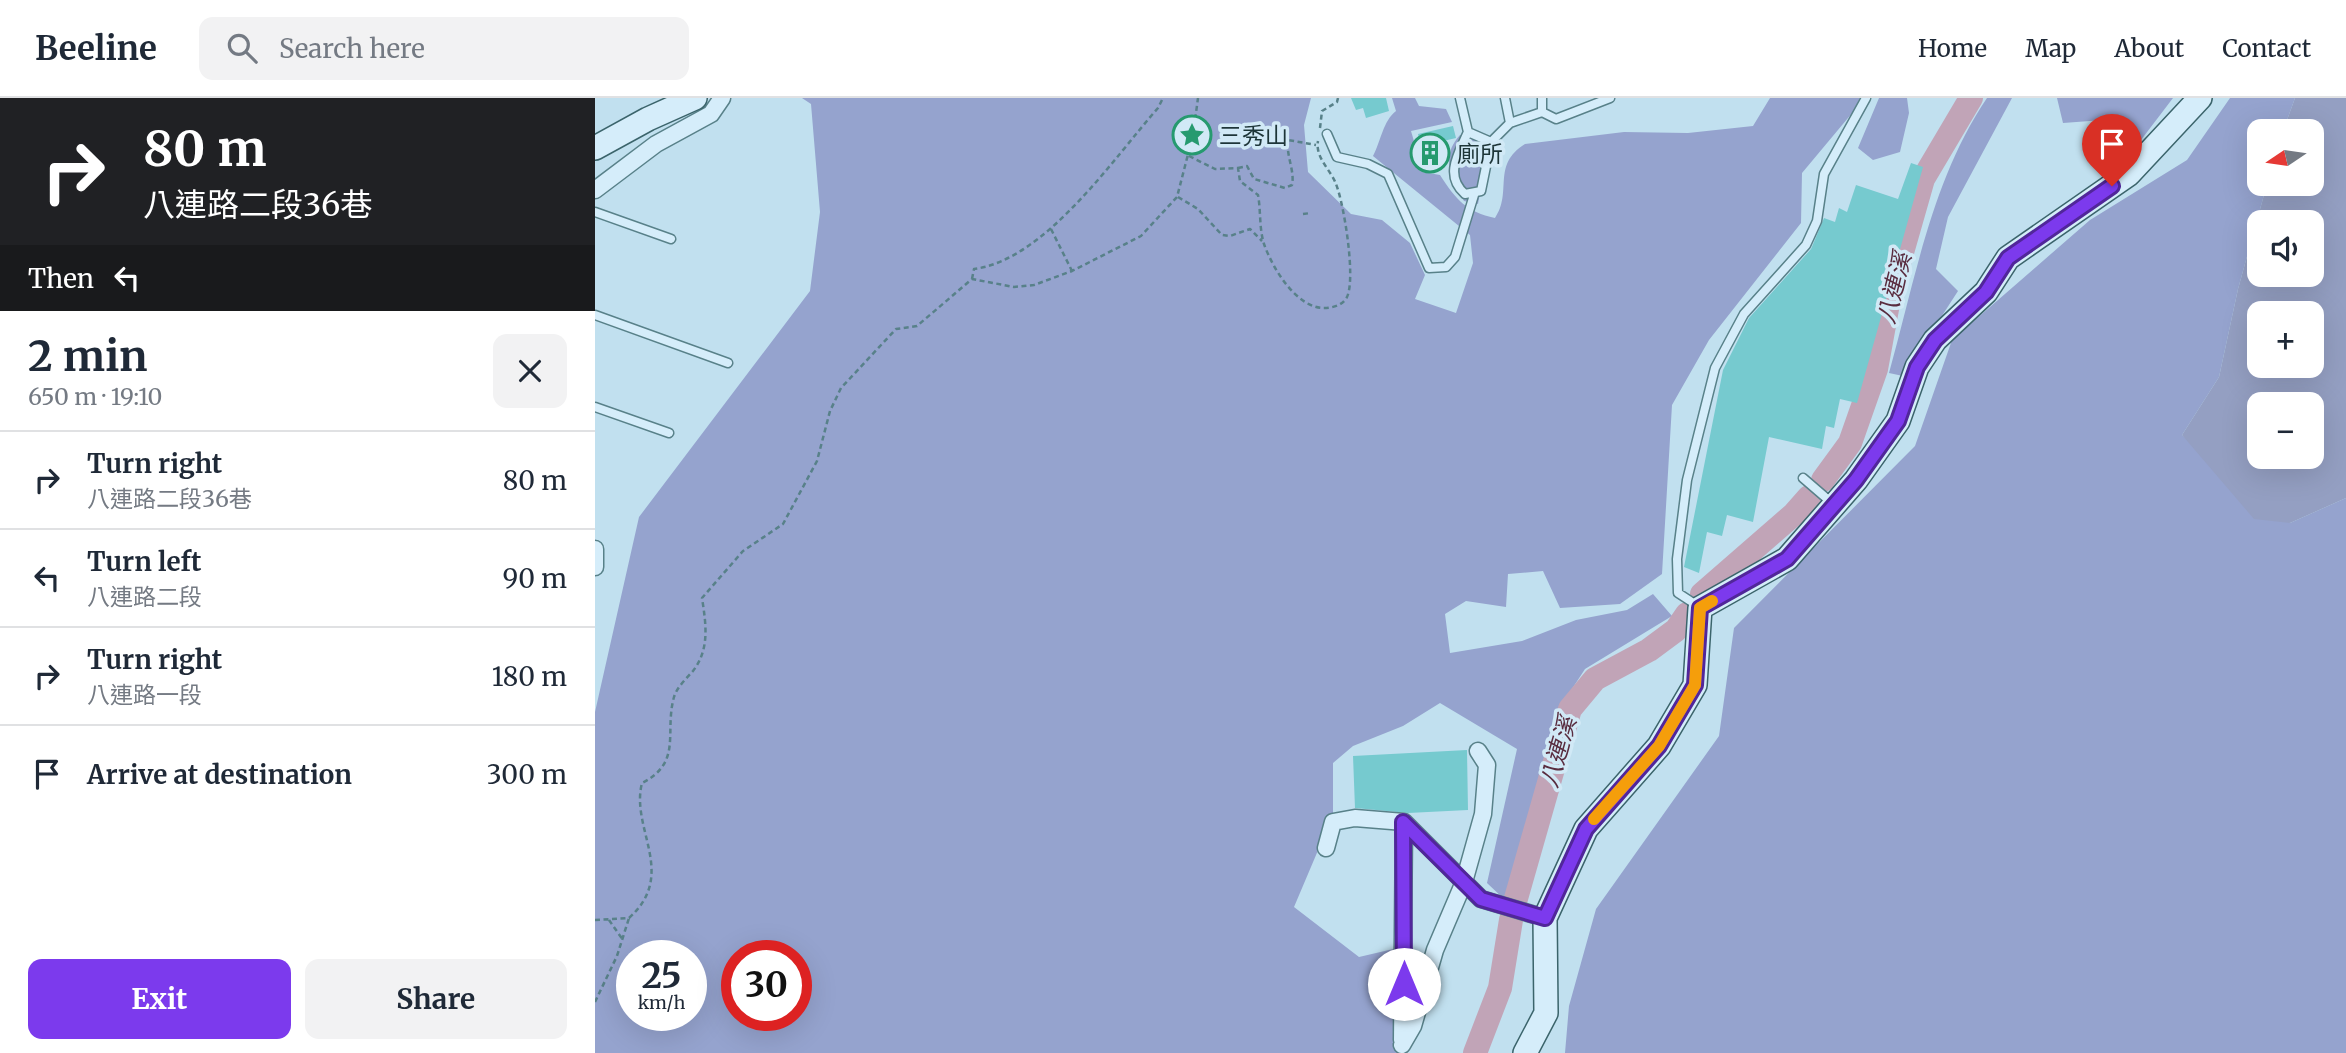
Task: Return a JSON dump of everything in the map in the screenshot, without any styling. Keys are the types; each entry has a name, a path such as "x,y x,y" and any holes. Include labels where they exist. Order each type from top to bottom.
{"street":[{"path":"595,148 648,119 695,98"},
{"path":"595,190 656,144 711,114 722,98"},
{"path":"1525,1053 1546,1013 1545,918 1586,829 1659,746 1695,685 1700,608 1787,559 1835,505 1898,421 1917,367 1935,340 1986,292 2008,258 2129,174 2200,98"},
{"path":"595,550 595,567"},
{"path":"1403,822 1402,1045 1413,1026 1435,950 1464,882 1483,814 1487,765 1478,751"},
{"path":"1326,848 1333,822 1355,818 1403,822 1481,899 1545,918"}],"lane":[{"path":"1460,98 1468,132 1453,174 1455,186 1465,194 1474,195 1481,191 1491,142 1510,123 1542,112 1556,119 1610,98"},
{"path":"1505,98 1510,123"},
{"path":"1542,98 1542,112"},
{"path":"1700,608 1678,593 1677,559 1687,480 1715,368 1744,314 1806,245 1817,221 1824,174 1866,98"},
{"path":"1468,132 1491,142"},
{"path":"1327,134 1337,156 1368,164 1388,174 1429,268 1446,267 1455,257 1474,195"},
{"path":"595,212 671,239"},
{"path":"595,316 728,363"},
{"path":"595,407 669,433"},
{"path":"1803,478 1835,505"}],"path":[{"path":"623,940 629,918 646,899 651,867 650,848 638,806 639,793 642,783 665,765 669,754 669,721 674,696 703,650 706,631 702,598 743,551 783,524 817,461 830,411 841,388 887,337 906,326 917,326 972,279 974,269 992,267 1051,229 1082,199 1159,108 1163,98"},
{"path":"972,279 1014,287 1034,285 1072,271 1141,236 1177,197 1189,156 1198,98"},
{"path":"1177,197 1198,209 1222,235 1230,236 1250,229 1264,243 1299,298 1324,308 1339,305 1349,298 1346,234 1336,183 1327,172 1317,145 1322,111 1337,102 1338,98"},
{"path":"1189,156 1215,169 1247,166 1254,179 1285,188 1292,186 1293,180 1287,152 1288,141 1317,145"},
{"path":"1238,168 1240,181 1258,195 1264,243"},
{"path":"1303,215 1311,213"},
{"path":"1051,229 1072,271"},
{"path":"608,918 623,940"},
{"path":"595,920 629,918"},
{"path":"595,1002 616,956"}],"shaded area":[{"path":"802,98 1311,98 1304,125 1308,172 1351,214 1382,220 1410,243 1425,275 1415,299 1456,313 1473,263 1470,235 1373,156 1385,126 1396,111 1392,98 1415,98 1419,106 1446,109 1452,122 1411,131 1423,172 1440,175 1463,204 1495,218 1503,198 1505,170 1515,152 1525,144 1624,132 1688,133 1753,126 1770,98 1860,98 1853,112 1802,173 1801,223 1709,340 1672,405 1662,574 1620,604 1560,608 1543,571 1508,574 1506,607 1466,601 1445,614 1450,653 1522,641 1576,620 1627,610 1653,594 1672,616 1585,669 1557,712 1505,900 1487,883 1517,749 1440,703 1403,726 1353,746 1333,763 1333,815 1294,907 1359,957 1406,946 1410,1043 1399,1053 595,1053 595,712 639,517 810,291 820,212 811,104"},
{"path":"1879,98 1907,98 1909,113 1900,152 1873,160 1858,148"},
{"path":"1987,98 2012,98 1948,217 1936,269 1958,291 1903,376 1889,373 1917,266 1939,196 1968,129"},
{"path":"2057,98 2173,98 2141,140 2129,142 2117,119 2063,123"},
{"path":"2230,98 2295,98 2287,119 2247,119 2247,196 2264,196 2260,210 2247,210 2247,256 2219,377 2182,435 2290,523 2346,498 2346,1053 1565,1053 1569,1006 1596,909 1719,736 1734,628 1915,446 1952,340 2090,220 2187,160"},
{"path":"2295,98 2346,98 2346,498 2290,523 2254,519 2182,435 2219,377 2247,256 2247,287 2324,287 2324,210 2260,210 2264,196 2324,196 2324,119 2287,119"},
{"path":"1460,135 1493,147 1487,157 1478,204 1464,201 1452,175 1450,151"}],"building":[{"path":"1351,98 1386,98 1389,111 1366,118 1363,108 1356,110"},
{"name":"廁所","path":"1453,126 1456,138 1435,143 1439,162 1425,165 1418,134"},
{"path":"1911,163 1923,167 1857,403 1840,399 1834,428 1826,426 1822,449 1769,437 1753,522 1727,515 1722,536 1707,532 1699,573 1684,567 1723,370 1749,318 1811,249 1824,218 1835,222 1839,208 1847,212 1856,185 1898,199"},
{"path":"1467,750 1468,810 1408,813 1355,808 1353,756"}],"waterway":[{"name":"八連溪","path":"1823,480 1850,443 1876,369 1889,298 1923,179 1971,98"},
{"name":"八連溪","path":"1702,594 1794,514 1809,497"},
{"name":"八連溪","path":"1515,902 1570,709 1595,679 1649,650 1676,630 1687,614"},
{"name":"八連溪","path":"1475,1053 1500,988 1511,920"}],"slow traffic":[{"path":"1594,819 1630,775 1659,746 1695,685 1700,653 1700,608 1712,601"}],"place":[{"name":"三秀山","path":"1192,135"},
{"name":"廁所","path":"1430,153"}],"route":[{"path":"1404,984 1403,822 1481,899 1545,918 1586,829 1630,775 1659,746 1695,685 1700,653 1700,608 1787,559 1856,480 1898,421 1917,367 1935,340 1986,292 2008,258 2112,186"}]}
